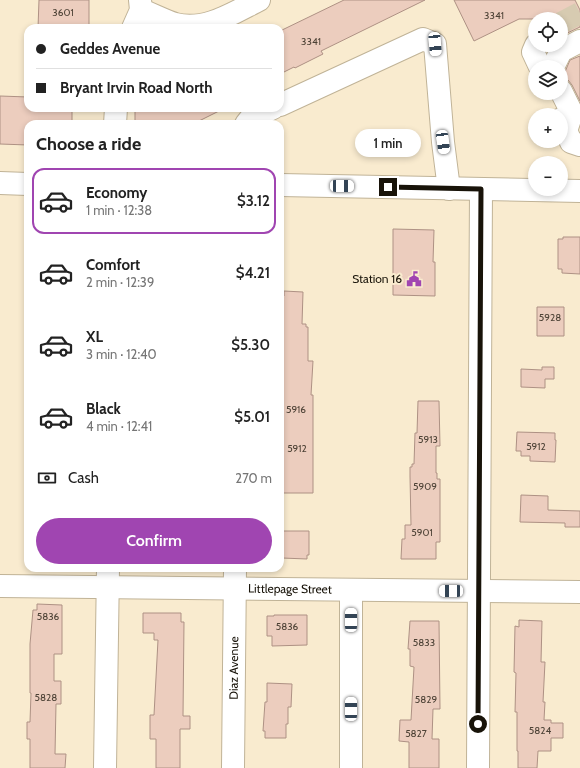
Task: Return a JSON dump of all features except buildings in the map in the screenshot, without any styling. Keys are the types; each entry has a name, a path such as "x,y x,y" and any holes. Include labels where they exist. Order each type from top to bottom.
{"street":[{"path":"206,24 224,18 258,0"},
{"path":"138,13 176,24"},
{"path":"284,103 423,39 435,44 443,142 449,188"},
{"path":"556,60 561,51 580,42"},
{"path":"566,100 572,113 568,124"},
{"path":"249,120 265,112"},
{"path":"0,183 24,184"},
{"path":"284,185 580,191"},
{"path":"478,768 481,189"},
{"path":"105,768 108,577"},
{"name":"Littlepage Street","path":"0,586 108,577 235,578 351,590 580,592"},
{"name":"Diaz Avenue","path":"233,768 235,578"},
{"path":"351,590 351,768"}],"tunnel":[{"path":"568,19 580,13"}],"place":[{"name":"Station 16","path":"414,279"}],"route":[{"path":"388,187 481,189 480,591 478,724"}]}
